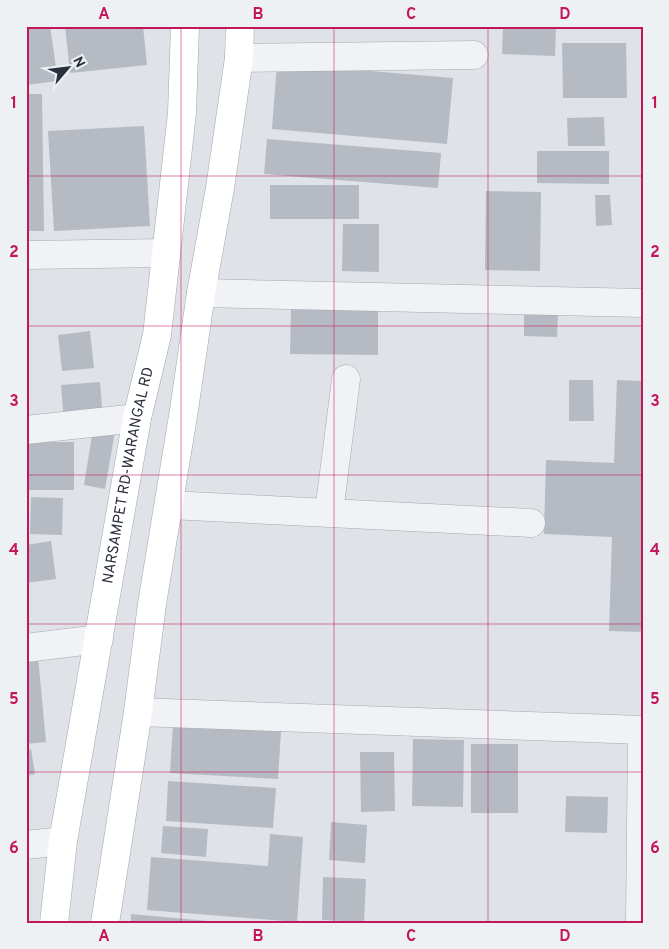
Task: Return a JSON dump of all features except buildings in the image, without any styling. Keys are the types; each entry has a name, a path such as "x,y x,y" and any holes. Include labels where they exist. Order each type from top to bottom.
{"main road":[{"name":"NARSAMPET RD-WARANGAL RD","path":"54,923 63,841 137,418 156,335 182,113 185,26"},
{"path":"105,923 138,712 152,604 201,293 220,188 239,58 240,26"}],"street":[{"path":"239,58 474,55"},
{"path":"26,255 166,254"},
{"path":"201,293 643,303"},
{"path":"329,512 346,379"},
{"path":"26,430 137,418"},
{"path":"169,505 531,523"},
{"path":"26,648 99,639"},
{"path":"138,712 643,730 640,923"},
{"path":"26,845 63,841"}]}
